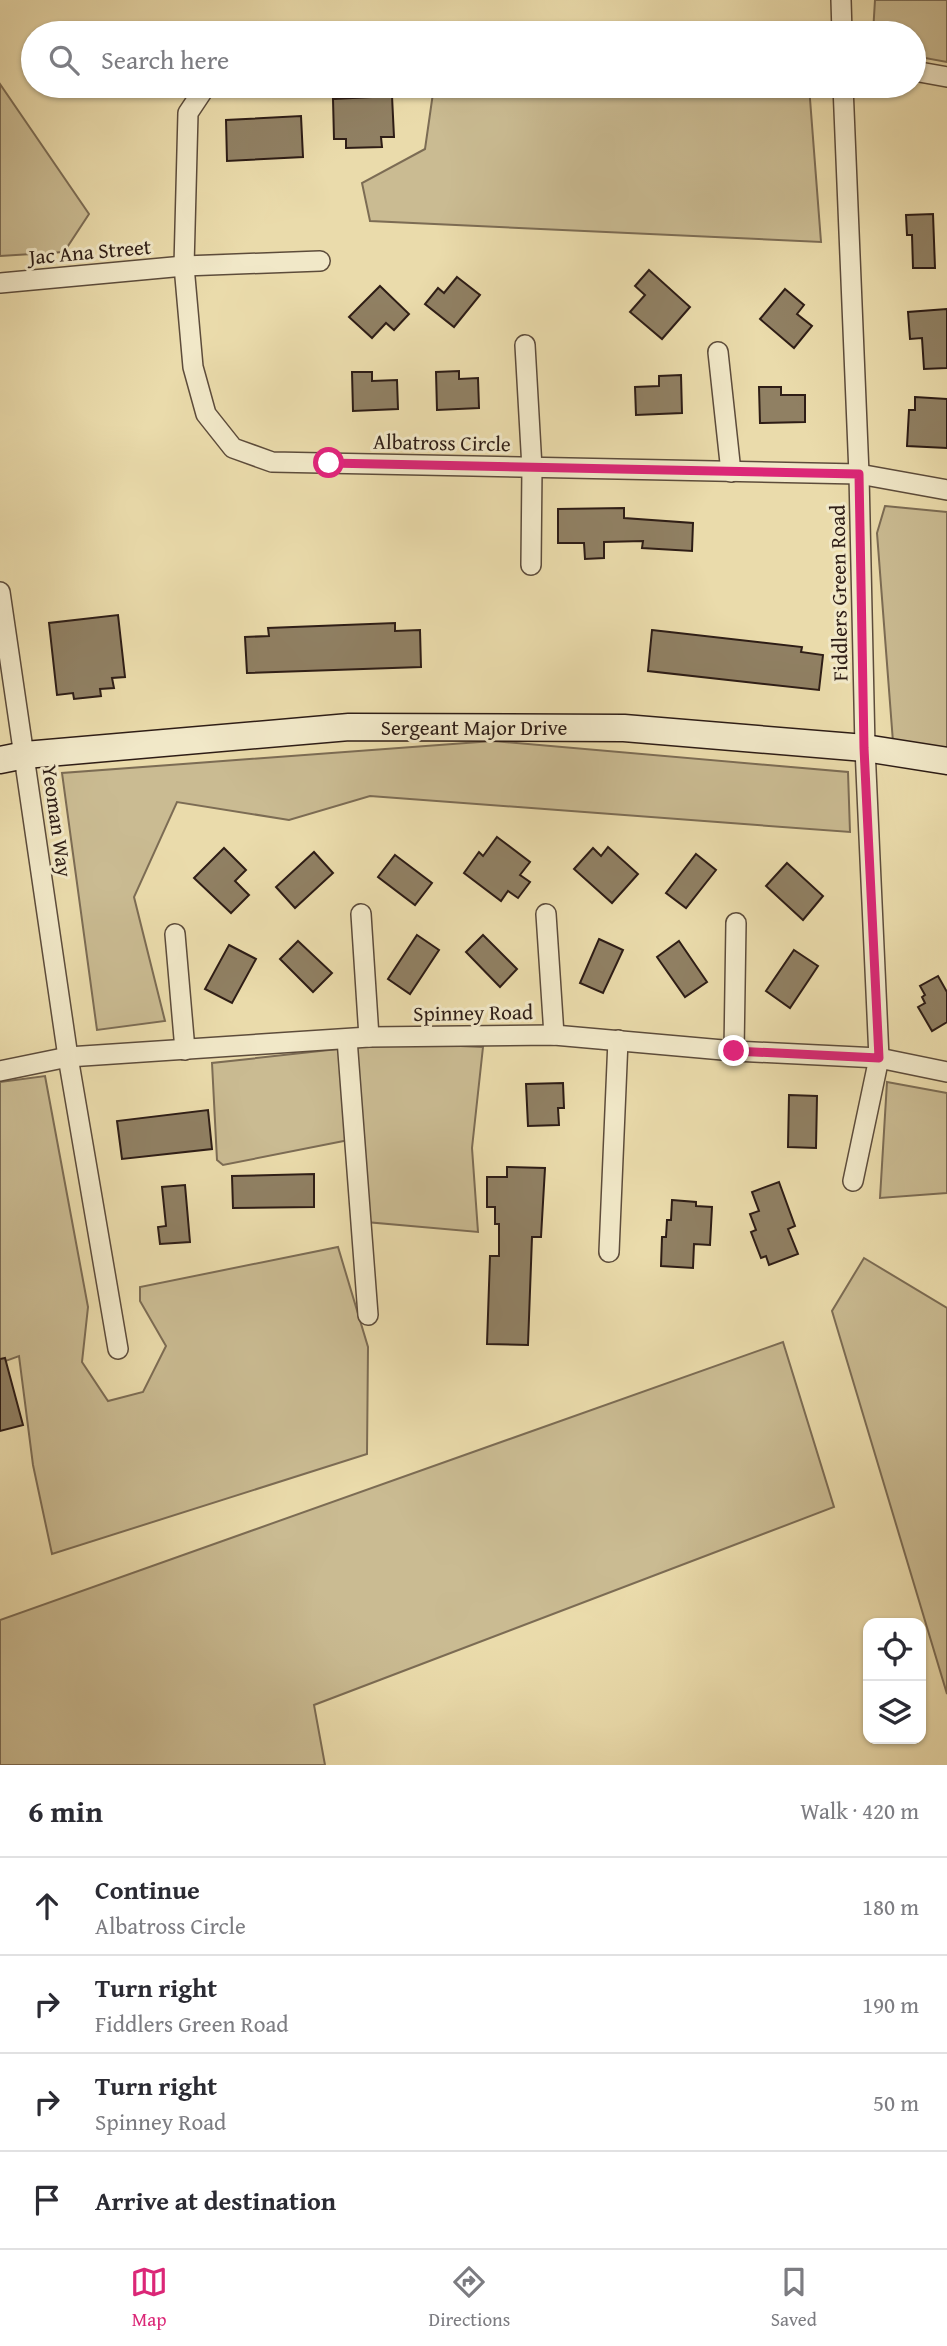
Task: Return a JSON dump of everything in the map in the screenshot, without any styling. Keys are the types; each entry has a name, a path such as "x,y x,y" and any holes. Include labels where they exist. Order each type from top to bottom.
{"street":[{"path":"841,0 842,21"},
{"path":"926,73 947,77"},
{"name":"Albatross Circle","path":"198,98 188,113 184,266 193,367 206,414 233,448 272,462 859,474 947,490"},
{"name":"Fiddlers Green Road","path":"843,98 859,474 864,748 879,1058 853,1181"},
{"name":"Jac Ana Street","path":"0,283 184,266 320,261"},
{"path":"525,345 533,468 531,565"},
{"path":"718,352 731,472"},
{"name":"Yeoman Way","path":"0,592 12,757 68,1057 118,1349"},
{"name":"Sergeant Major Drive","path":"12,757 349,727 624,728 864,748 947,761"},
{"path":"360,914 369,1037"},
{"path":"546,914 554,1034"},
{"path":"734,1051 736,923"},
{"path":"175,934 185,1050"},
{"name":"Spinney Road","path":"0,1071 68,1057 369,1037 554,1034 734,1051 879,1058 947,1072"},
{"path":"347,1039 368,1315"},
{"path":"609,1252 618,1040"}],"shaded area":[{"path":"875,0 947,0 947,62 926,58 926,21 874,21"},
{"path":"0,84 89,214 64,252 0,256"},
{"path":"432,98 810,98 821,242 370,221 362,183 425,149"},
{"path":"885,506 947,512 947,754 893,742 877,533"},
{"path":"493,741 848,772 850,832 370,796 289,820 177,802 134,897 165,1021 97,1030 62,773"},
{"path":"393,1043 483,1047 472,1148 478,1232 366,1222 364,1137 223,1165 217,1160 212,1063"},
{"path":"45,1076 88,1307 82,1362 108,1401 143,1392 166,1346 140,1301 140,1287 338,1247 368,1347 367,1454 52,1554 33,1465 19,1356 0,1363 0,1082"},
{"path":"887,1082 947,1093 947,1193 880,1198"},
{"path":"864,1258 947,1308 947,1694 926,1618 832,1311"},
{"path":"783,1342 834,1507 314,1705 325,1765 0,1765 0,1620"}],"building":[{"path":"392,98 394,137 381,137 382,147 346,148 346,139 334,139 333,99"},
{"path":"301,116 303,157 227,161 226,120"},
{"path":"933,214 935,268 913,268 912,235 907,235 906,215"},
{"path":"649,270 690,307 662,339 630,312 645,295 635,286"},
{"path":"457,277 480,295 454,327 425,304 438,288 444,293"},
{"path":"380,286 409,314 394,330 386,323 372,338 349,317"},
{"path":"785,289 804,305 797,314 812,326 794,348 760,319"},
{"path":"947,309 947,368 924,369 922,338 910,339 908,312"},
{"path":"459,371 459,379 478,378 479,408 437,410 436,372"},
{"path":"352,372 372,372 372,381 397,380 398,409 353,411"},
{"path":"681,375 682,413 636,415 635,387 659,386 659,376"},
{"path":"759,387 781,387 781,395 805,395 805,422 760,423"},
{"path":"915,397 947,399 947,448 907,446 909,410 915,410"},
{"path":"624,508 624,518 693,523 692,551 642,548 643,541 604,542 604,558 585,559 584,543 558,543 558,509"},
{"path":"118,615 125,677 112,678 114,688 100,689 101,696 74,699 73,693 57,695 49,623"},
{"path":"395,623 395,631 420,630 421,667 247,673 245,637 269,636 268,628"},
{"path":"652,630 802,647 801,652 823,655 819,690 648,671"},
{"path":"497,837 530,862 520,875 530,882 518,898 508,891 501,901 464,873 479,852 483,856"},
{"path":"608,847 638,874 612,903 574,869 593,848 601,856"},
{"path":"224,848 246,870 235,881 249,895 231,913 194,878"},
{"path":"314,852 333,873 295,908 276,887"},
{"path":"696,854 716,870 686,908 666,893"},
{"path":"395,855 432,883 415,905 378,877"},
{"path":"787,863 823,896 803,920 766,886"},
{"path":"417,935 439,950 410,994 388,979"},
{"path":"483,935 517,969 500,987 466,952"},
{"path":"599,939 623,950 603,993 580,983"},
{"path":"298,941 332,973 313,992 280,959"},
{"path":"679,941 707,982 685,997 657,957"},
{"path":"229,945 256,959 232,1003 205,989"},
{"path":"794,950 818,966 790,1008 766,991"},
{"path":"938,976 947,992 947,1022 932,1031 918,1007 925,1003 922,997 925,995 920,986"},
{"path":"563,1083 564,1108 558,1108 559,1125 528,1126 526,1084"},
{"path":"789,1095 817,1096 816,1148 788,1147"},
{"path":"208,1110 212,1149 122,1159 117,1121"},
{"path":"507,1167 545,1168 541,1237 532,1237 528,1345 487,1344 490,1256 499,1256 499,1224 495,1224 495,1207 487,1207 487,1177 507,1177"},
{"path":"314,1174 314,1207 233,1208 232,1176"},
{"path":"779,1182 795,1226 788,1229 798,1254 769,1265 766,1256 761,1258 751,1232 756,1230 750,1214 759,1211 752,1192"},
{"path":"185,1185 190,1242 160,1244 158,1227 166,1226 162,1187"},
{"path":"672,1200 696,1202 696,1206 712,1207 710,1245 694,1244 693,1268 661,1266 662,1237 666,1237 667,1220 671,1220"},
{"path":"5,1358 23,1425 0,1431 0,1359"}],"route":[{"path":"329,463 859,474 864,748 879,1058 734,1051"}]}
